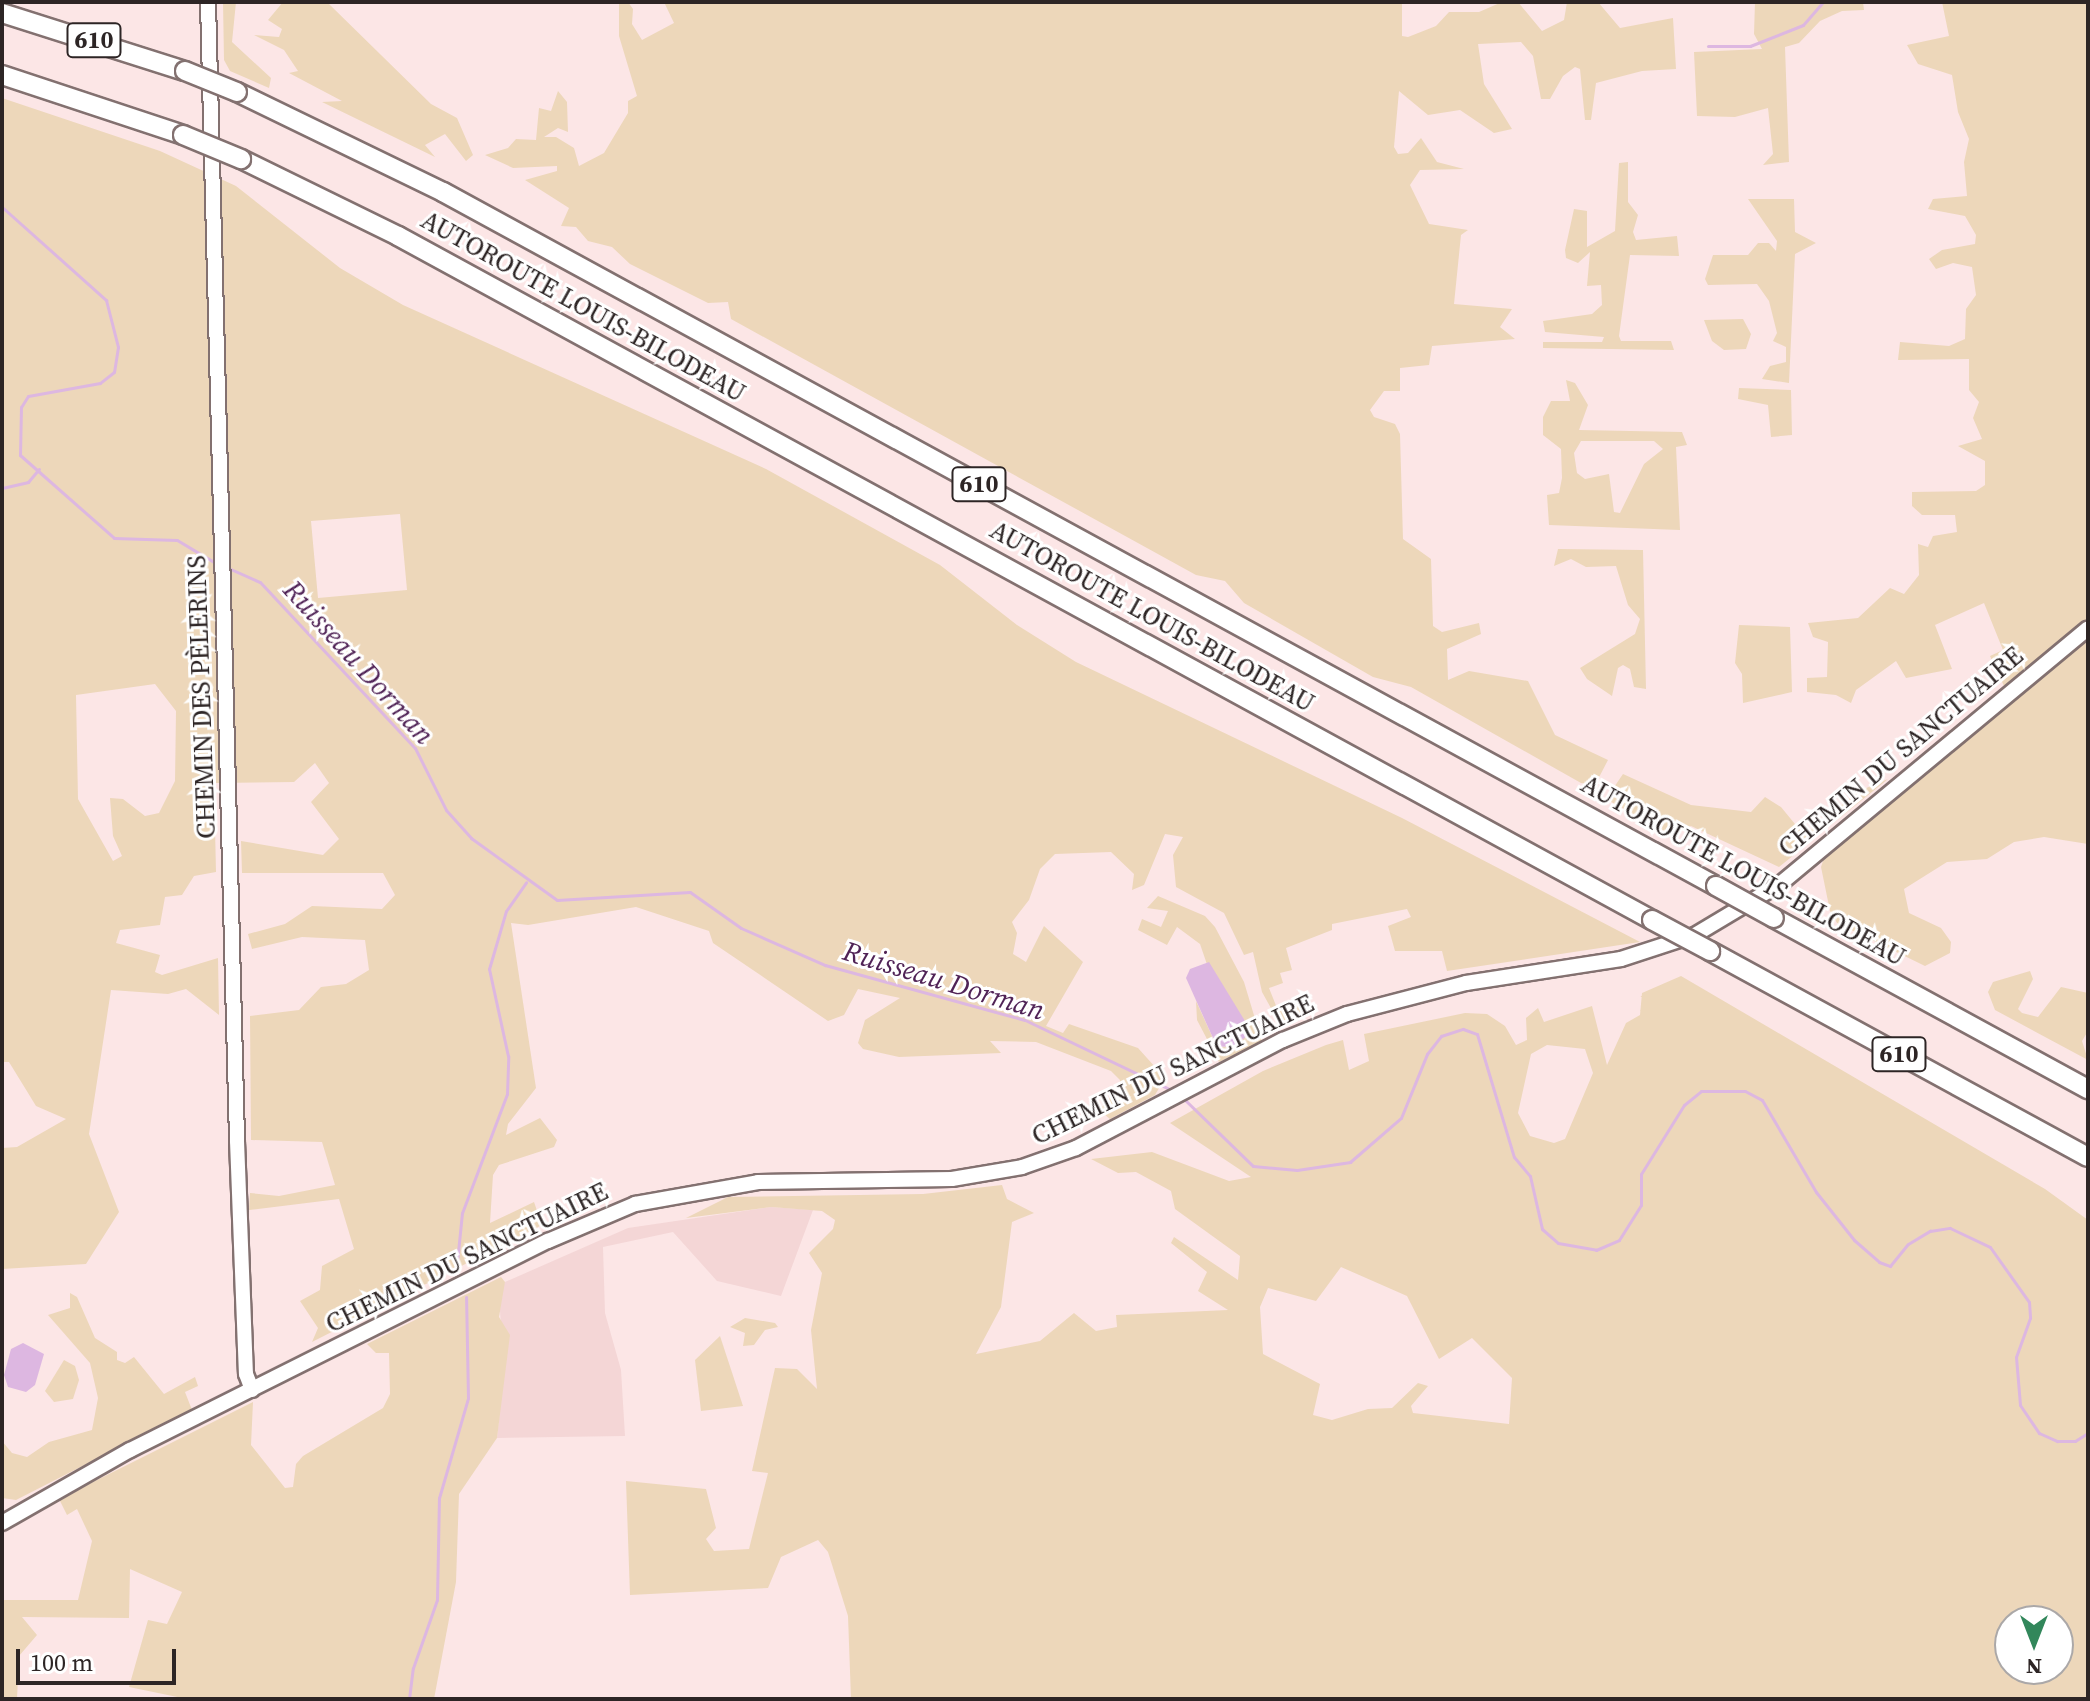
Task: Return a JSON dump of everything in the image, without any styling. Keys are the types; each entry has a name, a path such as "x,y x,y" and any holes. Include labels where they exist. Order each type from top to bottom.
{"highway":[{"name":"AUTOROUTE LOUIS-BILODEAU","path":"2,13 185,71 237,92 443,192 2088,1089"},
{"name":"AUTOROUTE LOUIS-BILODEAU","path":"2,75 183,135 241,159 417,246 2088,1157"}],"street":[{"name":"CHEMIN DES PÈLERINS","path":"208,2 237,1141 246,1374 252,1390"},
{"name":"CHEMIN DU SANCTUAIRE","path":"2,1523 74,1480 252,1390 554,1238 635,1204 758,1182 921,1181 1007,1171 1076,1148 1289,1037 1367,1008 1466,983 1633,956 1726,920 1797,870 2088,628"}],"shaded area":[{"path":"223,2 236,2 232,42 271,78 269,88 230,71 224,60"},
{"path":"283,2 329,4 431,104 457,118 473,155 466,161 445,134 425,145 435,157 322,102 342,101 289,73 298,71 284,50 254,35 279,37 282,29 268,20"},
{"path":"619,2 628,2 633,9 632,24 642,40 674,23 664,2 1402,2 1402,36 1408,37 1436,26 1449,12 1479,12 1502,2 1518,2 1542,31 1564,20 1567,2 1598,2 1620,28 1673,18 1676,69 1642,71 1596,83 1591,120 1585,120 1580,69 1575,67 1563,76 1550,99 1541,99 1533,56 1521,42 1478,44 1484,84 1512,129 1494,133 1460,110 1428,115 1399,91 1394,147 1398,154 1408,153 1421,138 1437,162 1464,169 1420,170 1410,185 1429,224 1468,230 1461,235 1454,304 1512,309 1500,327 1515,339 1432,346 1429,365 1400,368 1400,391 1384,391 1370,410 1374,417 1395,424 1400,434 1403,539 1431,559 1433,626 1442,632 1479,623 1481,634 1447,649 1448,680 1469,671 1528,681 1555,735 1608,760 1595,785 1581,783 1411,687 1373,677 1244,603 1225,581 1196,575 731,319 728,302 708,303 630,264 612,247 588,241 576,227 561,226 569,208 525,180 557,171 557,166 513,168 485,155 508,148 516,139 536,140 539,108 551,111 558,91 567,102 568,132 558,128 544,137 556,137 574,148 579,166 604,153 628,113 628,101 637,96 619,36"},
{"path":"1755,2 1863,2 1864,10 1842,11 1820,21 1799,43 1785,47 1789,162 1763,165 1773,154 1768,108 1735,117 1697,116 1694,52 1762,49 1754,34"},
{"path":"1942,2 2088,2 2088,844 2044,837 2014,842 1987,859 1947,862 1904,889 1909,913 1941,928 1951,942 1950,953 1925,966 1837,923 1830,911 1821,867 1824,858 2011,701 1990,656 2003,650 1984,603 1935,625 1952,669 1906,678 1896,661 1856,690 1851,703 1836,695 1807,692 1807,678 1827,677 1828,642 1813,637 1808,623 1858,618 1890,588 1904,594 1919,575 1918,544 1928,547 1933,536 1957,532 1955,515 1922,515 1912,506 1912,492 1976,491 1985,485 1985,461 1958,446 1982,439 1973,418 1979,402 1969,390 1969,359 1898,360 1900,342 1949,346 1965,339 1966,309 1976,295 1972,267 1953,263 1936,269 1929,259 1942,250 1975,244 1976,235 1965,216 1928,209 1933,199 1967,196 1964,162 1969,139 1958,112 1952,75 1918,64 1907,45 1949,36"},
{"path":"2,98 160,151 236,186 340,268 403,305 766,469 940,565 1017,625 1076,662 1402,818 1640,942 1447,971 1442,951 1395,951 1388,926 1411,917 1407,909 1332,924 1332,930 1286,948 1292,970 1280,973 1283,983 1269,988 1277,1008 1298,1001 1306,1017 1282,1028 1262,992 1253,952 1244,955 1224,913 1176,887 1173,855 1183,837 1165,834 1144,885 1132,890 1134,874 1111,852 1055,854 1040,869 1029,900 1012,922 1017,933 1013,954 1026,962 1044,926 1083,962 1046,1026 1063,1033 1069,1024 1138,1048 1165,1078 1155,1095 1110,1119 1099,1110 1119,1088 1120,1080 1111,1071 1036,1042 990,1041 1001,1053 899,1057 863,1049 858,1043 865,1020 900,998 858,989 844,1015 828,1021 713,943 709,931 636,907 528,925 511,923 536,1088 508,1124 506,1135 540,1118 557,1140 554,1147 499,1165 493,1175 490,1223 534,1202 542,1225 312,1342 318,1328 300,1301 320,1290 322,1266 354,1249 339,1199 249,1210 250,1193 279,1196 335,1185 322,1142 251,1140 250,1016 299,1010 321,987 346,984 369,970 365,940 302,937 252,949 248,934 285,924 312,906 382,909 395,895 383,873 242,873 241,841 323,855 339,839 311,802 329,783 315,763 294,782 214,783 216,872 194,876 182,895 165,897 160,925 120,930 116,943 160,955 155,972 162,975 218,958 219,1015 186,989 168,994 111,990 89,1134 119,1212 86,1264 2,1269 2,1148 17,1147 66,1119 36,1106 9,1062 2,1062","holes":["400,514 407,590 318,598 311,521","155,684 176,711 175,781 159,813 145,816 123,799 110,798 113,836 122,856 113,861 78,799 76,695"]},
{"path":"1628,162 1628,202 1638,215 1633,232 1636,240 1677,236 1679,256 1630,255 1619,336 1621,341 1671,341 1674,350 1543,348 1543,342 1602,342 1604,337 1545,332 1543,321 1592,314 1602,305 1601,285 1587,286 1590,252 1578,263 1566,258 1565,250 1574,209 1587,211 1587,247 1615,231 1619,163"},
{"path":"1748,199 1794,199 1795,232 1816,243 1795,254 1789,383 1762,379 1770,366 1786,362 1786,347 1773,341 1777,333 1769,301 1757,284 1708,285 1705,279 1713,255 1748,255 1758,243 1769,243 1776,251 1777,241"},
{"path":"1743,319 1751,334 1746,349 1724,350 1712,341 1704,320"},
{"path":"1566,380 1575,383 1588,405 1579,430 1682,432 1687,445 1676,447 1680,530 1549,525 1547,495 1559,493 1561,449 1543,435 1543,417 1551,401 1570,401","holes":["1581,441 1654,441 1663,449 1644,464 1620,513 1614,512 1609,474 1585,479 1577,473 1574,453"]},
{"path":"1739,388 1791,390 1792,435 1771,437 1768,405 1738,399"},
{"path":"1558,549 1643,550 1646,689 1634,687 1630,669 1623,665 1618,668 1612,696 1587,679 1580,668 1635,634 1640,619 1628,605 1616,566 1586,567 1571,559 1554,566"},
{"path":"1739,625 1790,627 1792,692 1743,703 1742,674 1735,663"},
{"path":"1623,774 1691,805 1751,812 1765,797 1781,807 1804,835 1859,791 1888,779 1779,867 1691,826 1668,833 1606,799"},
{"path":"1158,896 1205,916 1215,927 1244,982 1262,1042 1219,1062 1197,1020 1196,1001 1217,1047 1235,1046 1200,944 1177,927 1167,945 1138,930 1142,919 1161,927 1168,911 1147,908"},
{"path":"1209,962 1248,1026 1249,1034 1235,1046 1217,1047 1186,978 1190,969"},
{"path":"2030,971 2033,979 2018,1009 2022,1013 2038,1017 2061,987 2088,993 2088,1031 2082,1041 2088,1060 1995,1010 1988,992 1993,982"},
{"path":"1681,976 2045,1189 2088,1220 2088,1699 851,1699 848,1616 828,1552 818,1540 781,1557 768,1588 630,1595 626,1481 706,1489 716,1528 706,1539 714,1551 749,1549 768,1473 752,1471 775,1368 797,1369 817,1389 811,1330 822,1273 809,1253 833,1229 835,1220 822,1211 771,1207 686,1218 728,1197 923,1194 1002,1185 1007,1199 1034,1213 1012,1222 1001,1307 976,1354 1040,1341 1074,1313 1096,1331 1117,1327 1116,1315 1228,1310 1198,1291 1207,1272 1171,1243 1174,1237 1238,1280 1240,1256 1175,1209 1171,1191 1136,1172 1118,1173 1091,1159 1152,1152 1229,1181 1251,1177 1170,1123 1263,1071 1326,1045 1343,1040 1349,1070 1369,1061 1364,1034 1465,1013 1487,1014 1505,1026 1516,1045 1527,1040 1526,1018 1538,1008 1544,1022 1592,1006 1607,1065 1626,1023 1640,1015 1642,993","holes":["1547,1045 1585,1049 1593,1073 1565,1139 1554,1143 1530,1136 1518,1113 1531,1054","1341,1267 1407,1296 1439,1359 1472,1338 1512,1378 1509,1424 1413,1413 1411,1406 1428,1386 1418,1383 1392,1408 1368,1409 1332,1420 1313,1415 1320,1384 1263,1354 1260,1307 1268,1288 1316,1301"]},
{"path":"771,1207 813,1210 781,1296 717,1281 673,1232 603,1247 605,1313 621,1370 625,1436 497,1438 504,1371 499,1296 505,1282 628,1228"},
{"path":"501,1277 505,1282 499,1317 510,1335 497,1438 459,1494 456,1582 434,1699 187,1699 129,1687 148,1620 167,1624 182,1592 130,1569 129,1618 22,1617 37,1635 19,1656 17,1699 2,1699 2,1600 78,1600 92,1541 77,1509 67,1515 59,1499 253,1402 251,1445 285,1488 293,1487 296,1464 303,1456 383,1408 390,1394 389,1353 376,1353 367,1344"},
{"path":"70,1293 77,1297 95,1338 117,1352 117,1360 125,1363 134,1357 164,1394 195,1377 198,1386 185,1392 192,1410 16,1500 2,1498 2,1441 12,1453 27,1457 49,1442 92,1430 98,1398 90,1363 48,1315 70,1308"},
{"path":"745,1318 775,1323 778,1327 765,1330 754,1345 743,1346 745,1333 730,1327"},
{"path":"720,1336 743,1406 701,1411 695,1360"},
{"path":"23,1343 44,1354 35,1385 26,1392 8,1387 4,1375 11,1349"},
{"path":"64,1360 75,1366 79,1380 73,1399 54,1402 45,1391"}],"waterway":[{"path":"1708,46 1750,46 1803,25 1823,2"},
{"name":"Ruisseau Dorman","path":"2,207 106,300 118,347 114,372 100,383 28,396 21,407 20,455 114,538 177,540 219,565"},
{"path":"2,488 28,482 39,469"},
{"name":"Ruisseau Dorman","path":"226,567 260,582 415,748 446,810 471,838 557,900 690,892 741,928 825,965 1025,1020 1175,1092"},
{"path":"457,1262 462,1213 507,1094 508,1056 489,969 506,911 526,882"},
{"name":"Ruisseau Dorman","path":"1184,1099 1253,1166 1297,1170 1350,1162 1401,1118 1427,1054 1441,1036 1463,1029 1477,1034 1514,1157 1530,1176 1542,1229 1558,1243 1596,1250 1619,1240 1641,1205 1641,1174 1684,1105 1701,1091 1745,1091 1762,1100 1816,1192 1854,1240 1879,1262 1890,1266 1908,1244 1930,1231 1950,1228 1990,1247 2029,1302 2030,1318 2016,1357 2020,1405 2039,1433 2057,1441 2075,1441 2088,1433"},
{"path":"409,1699 413,1668 437,1600 439,1498 468,1398 466,1297"}]}
